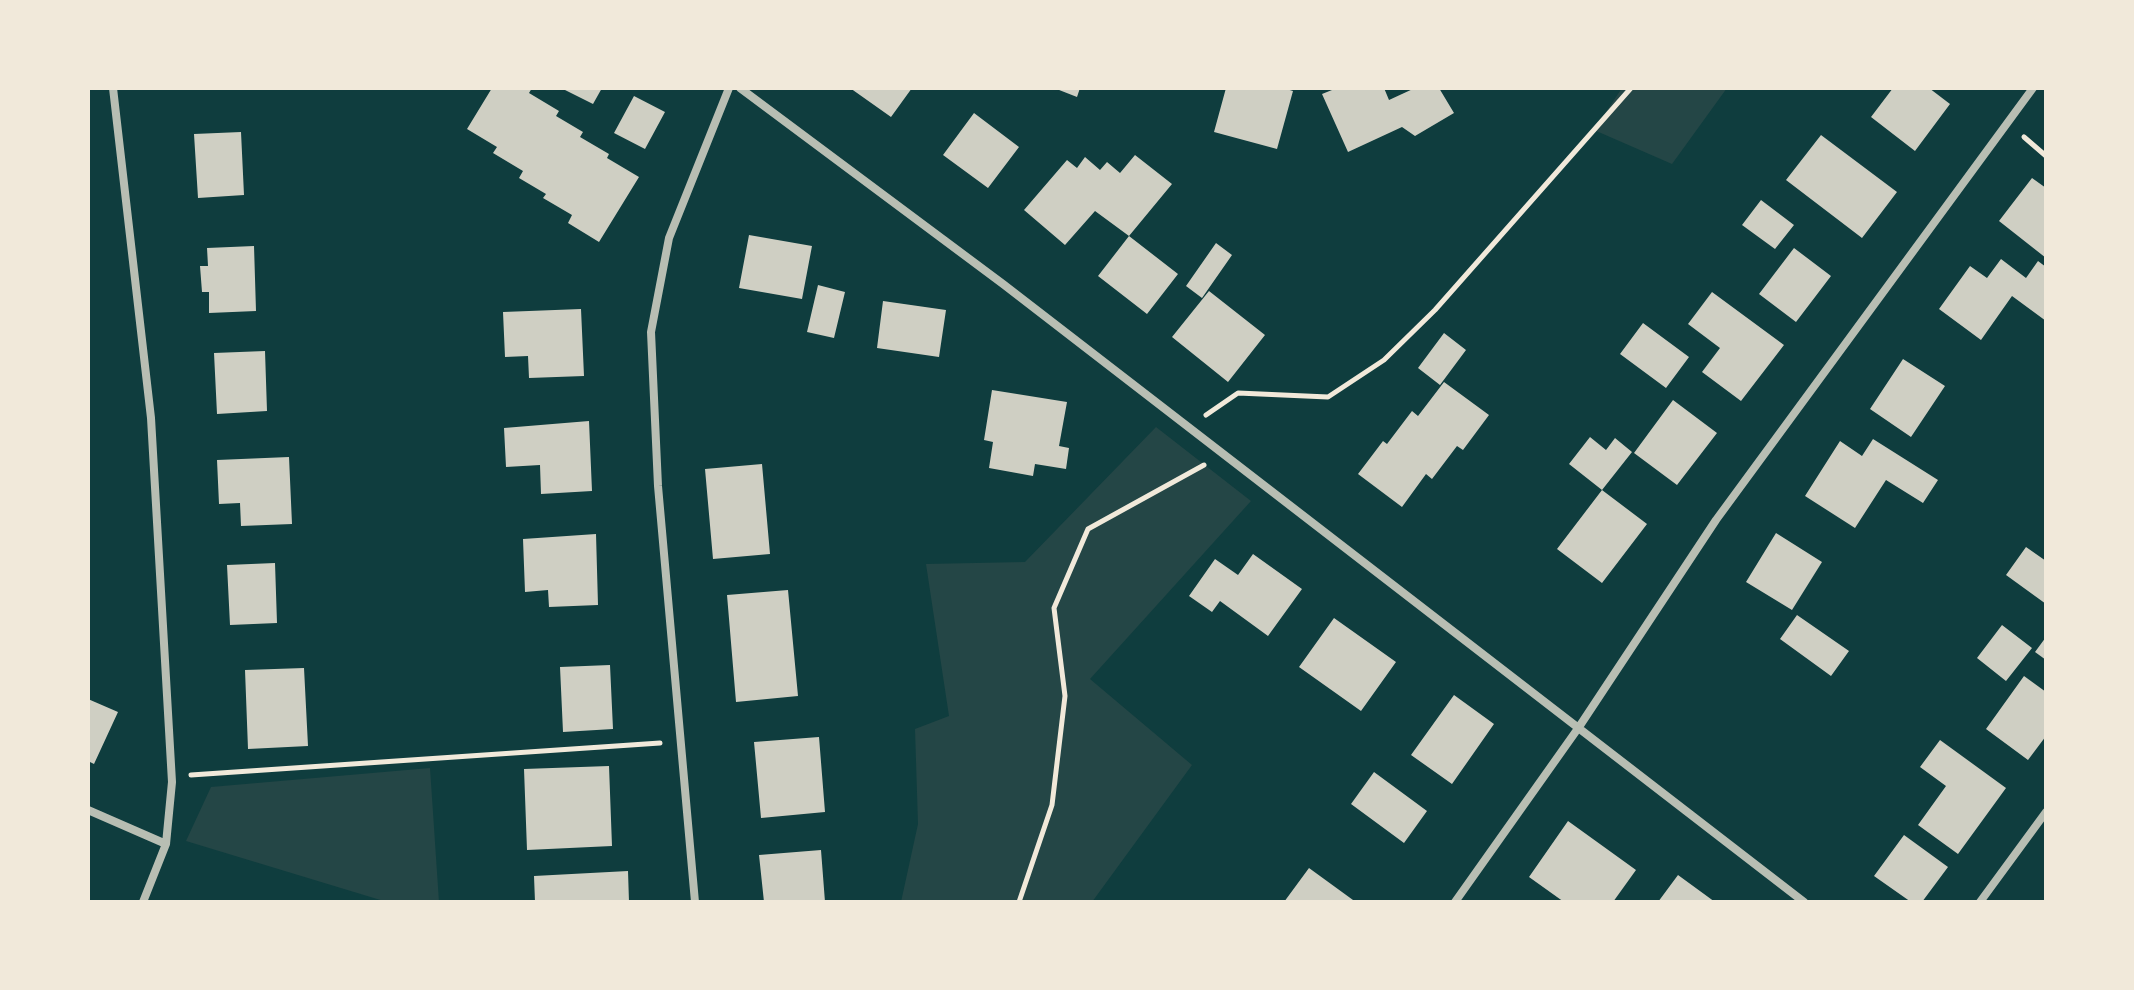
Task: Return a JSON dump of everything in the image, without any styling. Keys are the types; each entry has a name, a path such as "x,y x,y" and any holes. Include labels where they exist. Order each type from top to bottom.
{"street":[{"path":"113,88 151,418 172,776 166,844 143,902"},
{"path":"695,902 658,486 651,332 669,238 729,88"},
{"path":"740,88 1003,284 1804,902"},
{"path":"1455,902 1579,727 1716,520 2033,88"},
{"path":"88,810 166,844"},
{"path":"1980,902 2046,812"}],"path":[{"path":"1189,427 1238,393 1328,397 1384,360 1435,310 1631,88"},
{"path":"2009,123 2046,156"},
{"path":"1019,902 1052,805 1065,696 1054,608 1088,529 1224,454"},
{"path":"172,776 681,741"}],"shaded area":[{"path":"1622,88 1727,88 1672,164 1594,130"},
{"path":"1156,427 1251,501 1090,679 1192,765 1092,902 901,902 918,824 915,729 949,716 926,564 1025,562"},
{"path":"430,768 439,902 387,902 186,841 211,787"}],"building":[{"path":"492,88 532,88 529,93 559,111 556,116 583,132 580,137 639,177 599,242 568,223 572,215 543,198 546,194 519,178 523,171 493,153 497,147 467,129"},
{"path":"561,88 602,88 593,104"},
{"path":"850,88 912,88 891,117"},
{"path":"1054,88 1080,88 1077,97"},
{"path":"1226,88 1283,88 1293,91 1277,149 1214,132"},
{"path":"1337,88 1384,88 1389,100 1415,88 1439,88 1454,113 1415,136 1402,127 1348,152 1322,94"},
{"path":"1893,88 1929,88 1950,104 1915,151 1871,117"},
{"path":"634,96 665,112 645,149 614,133"},
{"path":"974,113 1019,147 988,188 943,155"},
{"path":"241,132 244,195 198,198 194,134"},
{"path":"1821,135 1897,192 1862,238 1786,180"},
{"path":"1135,155 1172,184 1129,236 1095,211 1065,245 1024,210 1067,160 1077,168 1085,157 1100,170 1107,162 1120,173"},
{"path":"2032,178 2046,188 2046,258 1999,221"},
{"path":"1761,200 1794,225 1775,249 1742,225"},
{"path":"749,235 812,246 802,299 739,288"},
{"path":"1129,236 1178,274 1147,314 1098,276"},
{"path":"1216,243 1232,255 1202,298 1186,286"},
{"path":"254,246 256,311 209,313 209,292 202,292 200,266 208,266 207,248"},
{"path":"1794,248 1831,276 1796,322 1759,294"},
{"path":"2001,259 2026,278 2038,261 2046,267 2046,321 2012,296 1981,340 1939,309 1970,266 1987,278"},
{"path":"818,285 845,292 834,338 807,332"},
{"path":"1209,291 1265,335 1228,382 1172,337"},
{"path":"1712,292 1784,345 1741,401 1702,372 1720,348 1688,324"},
{"path":"883,301 946,310 939,357 877,348"},
{"path":"581,309 584,376 529,378 528,356 505,357 503,312"},
{"path":"1643,323 1689,357 1666,388 1620,354"},
{"path":"1444,333 1466,350 1440,385 1418,368"},
{"path":"265,351 267,411 217,414 214,353"},
{"path":"1903,359 1945,386 1911,437 1870,409"},
{"path":"1444,382 1489,415 1463,450 1457,446 1432,479 1426,474 1402,507 1358,474 1383,441 1387,444 1412,411 1418,416"},
{"path":"992,390 1067,402 1059,446 1069,448 1066,469 1035,464 1033,476 989,468 993,442 984,440"},
{"path":"1673,400 1717,433 1677,485 1634,453"},
{"path":"589,421 592,491 541,494 540,465 506,467 504,428"},
{"path":"1590,437 1606,450 1615,438 1632,452 1602,490 1569,464"},
{"path":"1873,439 1938,480 1923,503 1886,480 1855,528 1805,496 1840,441 1862,456"},
{"path":"289,457 292,524 241,526 240,503 219,504 217,460"},
{"path":"762,464 770,554 713,559 705,469"},
{"path":"1602,490 1647,524 1602,583 1557,549"},
{"path":"1776,533 1822,562 1792,610 1746,582"},
{"path":"596,534 598,605 549,607 548,590 525,592 523,539"},
{"path":"2026,547 2046,561 2046,604 2006,575"},
{"path":"1253,554 1302,589 1268,636 1220,601 1212,612 1189,596 1215,559 1238,575"},
{"path":"275,563 277,623 230,625 227,565"},
{"path":"788,590 798,696 736,702 727,595"},
{"path":"1797,615 1849,651 1831,676 1780,639"},
{"path":"1334,618 1396,662 1361,711 1299,667"},
{"path":"2002,625 2032,648 2006,681 1977,658"},
{"path":"2046,637 2046,660 2035,652"},
{"path":"610,665 613,729 563,732 560,667"},
{"path":"304,668 308,746 248,749 245,670"},
{"path":"2024,676 2046,692 2046,736 2028,760 1986,729"},
{"path":"1454,695 1494,724 1452,784 1411,755"},
{"path":"88,699 118,712 94,764 88,761"},
{"path":"819,737 825,812 761,818 754,742"},
{"path":"1940,740 2006,788 1958,854 1918,825 1946,786 1920,767"},
{"path":"609,766 612,846 527,850 524,769"},
{"path":"1374,772 1427,811 1404,843 1351,804"},
{"path":"1568,821 1636,870 1613,902 1564,902 1529,877"},
{"path":"1904,835 1948,867 1922,902 1911,902 1874,876"},
{"path":"821,850 825,902 764,902 759,855"},
{"path":"1309,868 1353,900 1284,902"},
{"path":"628,871 629,902 535,902 534,876"},
{"path":"1678,875 1715,902 1658,902"}]}
